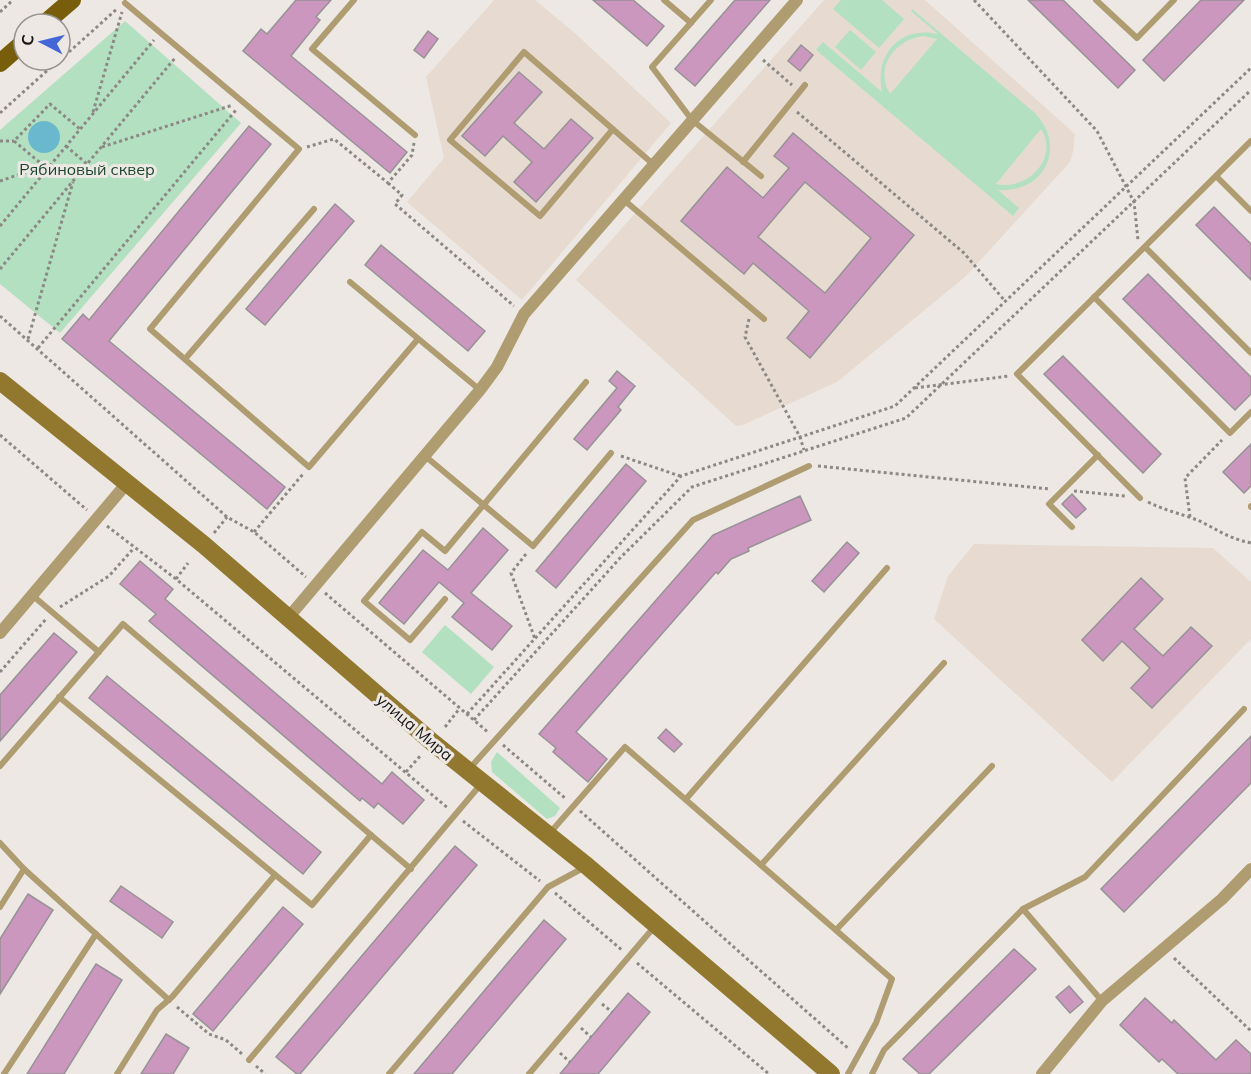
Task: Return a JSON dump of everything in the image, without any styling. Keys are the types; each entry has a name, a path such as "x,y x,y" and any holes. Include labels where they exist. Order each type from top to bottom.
{"main road":[{"path":"58,12 72,0"},
{"path":"0,63 12,52"},
{"name":"улица Мира","path":"0,381 204,545 482,784 549,834 823,1072"}],"street":[{"path":"288,618 480,390 497,367 524,314 797,0"},
{"path":"0,633 127,483"},
{"path":"1042,1074 1102,1001 1222,899 1251,869"}],"lane":[{"path":"354,0 312,50 415,135"},
{"path":"664,0 691,23"},
{"path":"711,0 652,68 692,120 761,177"},
{"path":"1096,0 1137,38 1174,0"},
{"path":"125,3 299,149 150,329 309,467 418,339"},
{"path":"613,129 540,216 450,140 524,52 654,164"},
{"path":"743,162 804,86"},
{"path":"1140,498 1017,374 1251,141"},
{"path":"1216,176 1251,211"},
{"path":"623,199 764,319"},
{"path":"185,359 314,209"},
{"path":"1145,247 1251,353"},
{"path":"350,282 480,390"},
{"path":"1094,297 1230,433 1251,412"},
{"path":"445,598 410,640 364,601 422,532 445,551 586,382"},
{"path":"425,456 533,546 611,453"},
{"path":"1072,527 1049,504 1098,455"},
{"path":"467,771 693,520 809,466"},
{"path":"686,799 887,568"},
{"path":"32,595 99,652"},
{"path":"0,766 123,624 411,869"},
{"path":"761,865 944,663"},
{"path":"59,697 312,905 371,835"},
{"path":"872,1074 884,1050 1023,909 1085,877 1244,709"},
{"path":"549,834 625,747 892,979 876,1023 848,1074"},
{"path":"836,930 992,766"},
{"path":"249,1060 482,784"},
{"path":"0,843 24,869 169,1000"},
{"path":"389,1074 548,887 587,866"},
{"path":"0,907 24,869"},
{"path":"117,1074 157,1010 169,1000 275,875"},
{"path":"1023,909 1102,1001"},
{"path":"529,1074 656,925"},
{"path":"4,1074 96,934"}],"path":[{"path":"0,12 14,0"},
{"path":"974,0 1097,131 1134,202 1139,253"},
{"path":"72,49 125,3"},
{"path":"93,114 125,3"},
{"path":"0,226 160,33"},
{"path":"0,269 182,50"},
{"path":"753,51 799,92"},
{"path":"467,714 681,476 896,406 1251,68"},
{"path":"0,113 46,72"},
{"path":"474,720 621,557 692,487 906,418 1251,90"},
{"path":"101,147 243,101"},
{"path":"38,348 243,101"},
{"path":"14,141 50,104 80,129"},
{"path":"789,105 964,253 1005,301"},
{"path":"388,183 412,155 415,135"},
{"path":"299,149 334,140 402,195 394,204 524,314"},
{"path":"0,141 14,141 44,166"},
{"path":"66,146 87,164"},
{"path":"0,181 52,164"},
{"path":"28,339 74,180"},
{"path":"751,308 746,338 800,437 809,466 1140,498 1170,513 1190,517 1229,539 1251,543"},
{"path":"0,316 227,517 254,532 573,805 858,1057"},
{"path":"915,388 1017,374"},
{"path":"1190,517 1185,478 1230,433"},
{"path":"0,435 88,511"},
{"path":"611,453 681,476"},
{"path":"254,532 309,467"},
{"path":"214,533 227,517"},
{"path":"102,523 176,579 457,815 548,887 769,1074"},
{"path":"533,546 511,573 535,639"},
{"path":"176,579 188,563"},
{"path":"445,727 460,708"},
{"path":"406,772 421,755"},
{"path":"1164,948 1251,1031"},
{"path":"169,1000 209,1034 226,1040 265,1074"}],"shaded area":[{"path":"494,0 535,0 576,34 671,123 522,300 407,202 444,158 426,77"},
{"path":"824,0 925,0 1075,134 1073,152 1070,162 965,277 837,382 743,425 736,426 576,280"},
{"path":"974,544 1213,548 1251,582 1251,639 1112,782 934,619 948,576"}],"green space":[{"path":"841,0 882,0 904,19 879,48 833,9"},
{"path":"912,9 1035,113 1045,126 1050,153 1039,176 1028,184 1014,189 998,190 1019,208 1013,216 816,50 823,42 882,92 882,66 893,46 912,34 924,32 938,34 911,11","holes":["923,36 937,39 890,94 884,74 890,56 904,43","1041,129 1046,140 1046,151 1037,170 1018,183 996,184"]},
{"name":"Рябиновый сквер","path":"125,21 241,123 60,333 0,284 0,130 67,72 72,72 72,67"},
{"path":"850,30 876,52 861,70 835,47"},
{"path":"445,625 494,667 471,694 422,652"},
{"path":"497,752 560,808 555,816 547,819 492,772 491,762"}],"water":[{"path":"44,121 55,126 60,137 55,148 44,153 33,148 28,137 33,126"}],"building":[{"path":"296,0 331,0 316,17 320,20 291,56 407,152 390,173 243,51 261,29 267,34"},
{"path":"593,0 633,0 664,26 647,46"},
{"path":"735,0 770,0 695,86 675,69"},
{"path":"1028,0 1063,0 1135,70 1118,88"},
{"path":"1201,0 1244,0 1164,81 1143,60"},
{"path":"428,31 438,39 424,58 414,50"},
{"path":"801,45 813,55 800,71 788,61"},
{"path":"519,72 542,92 514,123 544,149 571,119 593,138 536,202 514,182 532,162 503,136 485,156 462,136"},
{"path":"249,126 271,144 109,341 285,487 267,509 62,339 83,314 89,320"},
{"path":"793,133 914,235 810,358 787,338 809,311 753,263 744,274 681,221 727,167 763,198 789,168 774,156","holes":["805,182 871,238 825,293 758,237"]},
{"path":"335,204 354,221 265,325 246,309"},
{"path":"1214,207 1251,244 1251,280 1196,225"},
{"path":"381,245 485,331 468,351 365,265"},
{"path":"1148,274 1251,377 1251,394 1235,410 1123,299"},
{"path":"1063,356 1161,454 1143,473 1044,374"},
{"path":"617,371 635,386 618,407 621,410 587,450 574,439 617,388 609,381"},
{"path":"1251,444 1251,486 1244,493 1223,472"},
{"path":"626,464 646,481 556,588 536,571"},
{"path":"1072,494 1086,509 1076,518 1062,504"},
{"path":"800,496 811,520 748,548 749,551 731,559 718,574 716,572 576,732 607,759 588,782 553,752 556,748 539,734 713,535"},
{"path":"483,528 508,550 471,593 512,626 492,650 452,617 464,603 439,582 404,624 379,603 423,550 448,570"},
{"path":"847,542 859,553 824,592 812,581"},
{"path":"140,561 173,589 165,599 382,784 392,772 424,800 403,824 378,803 374,808 362,798 360,801 149,621 156,614 120,584"},
{"path":"1141,578 1163,599 1134,629 1163,656 1191,627 1212,646 1152,708 1131,688 1150,668 1122,641 1103,661 1082,640"},
{"path":"54,633 77,652 0,741 0,695"},
{"path":"107,676 321,852 303,874 89,698"},
{"path":"666,729 682,744 674,752 658,738"},
{"path":"1251,736 1251,783 1124,912 1101,889"},
{"path":"455,846 477,865 300,1074 297,1074 276,1057"},
{"path":"121,886 173,922 162,938 110,901"},
{"path":"28,894 53,910 0,994 0,939"},
{"path":"283,907 303,924 213,1031 193,1014"},
{"path":"544,920 566,939 452,1074 414,1074"},
{"path":"1014,949 1036,969 929,1074 920,1074 903,1059"},
{"path":"96,964 122,980 64,1074 27,1074"},
{"path":"1069,986 1083,1002 1070,1013 1056,997"},
{"path":"628,993 650,1012 598,1074 560,1074"},
{"path":"1145,998 1172,1023 1174,1020 1216,1060 1236,1040 1251,1054 1251,1074 1178,1074 1162,1059 1159,1062 1120,1025"},
{"path":"166,1034 189,1048 173,1074 141,1074"}]}
